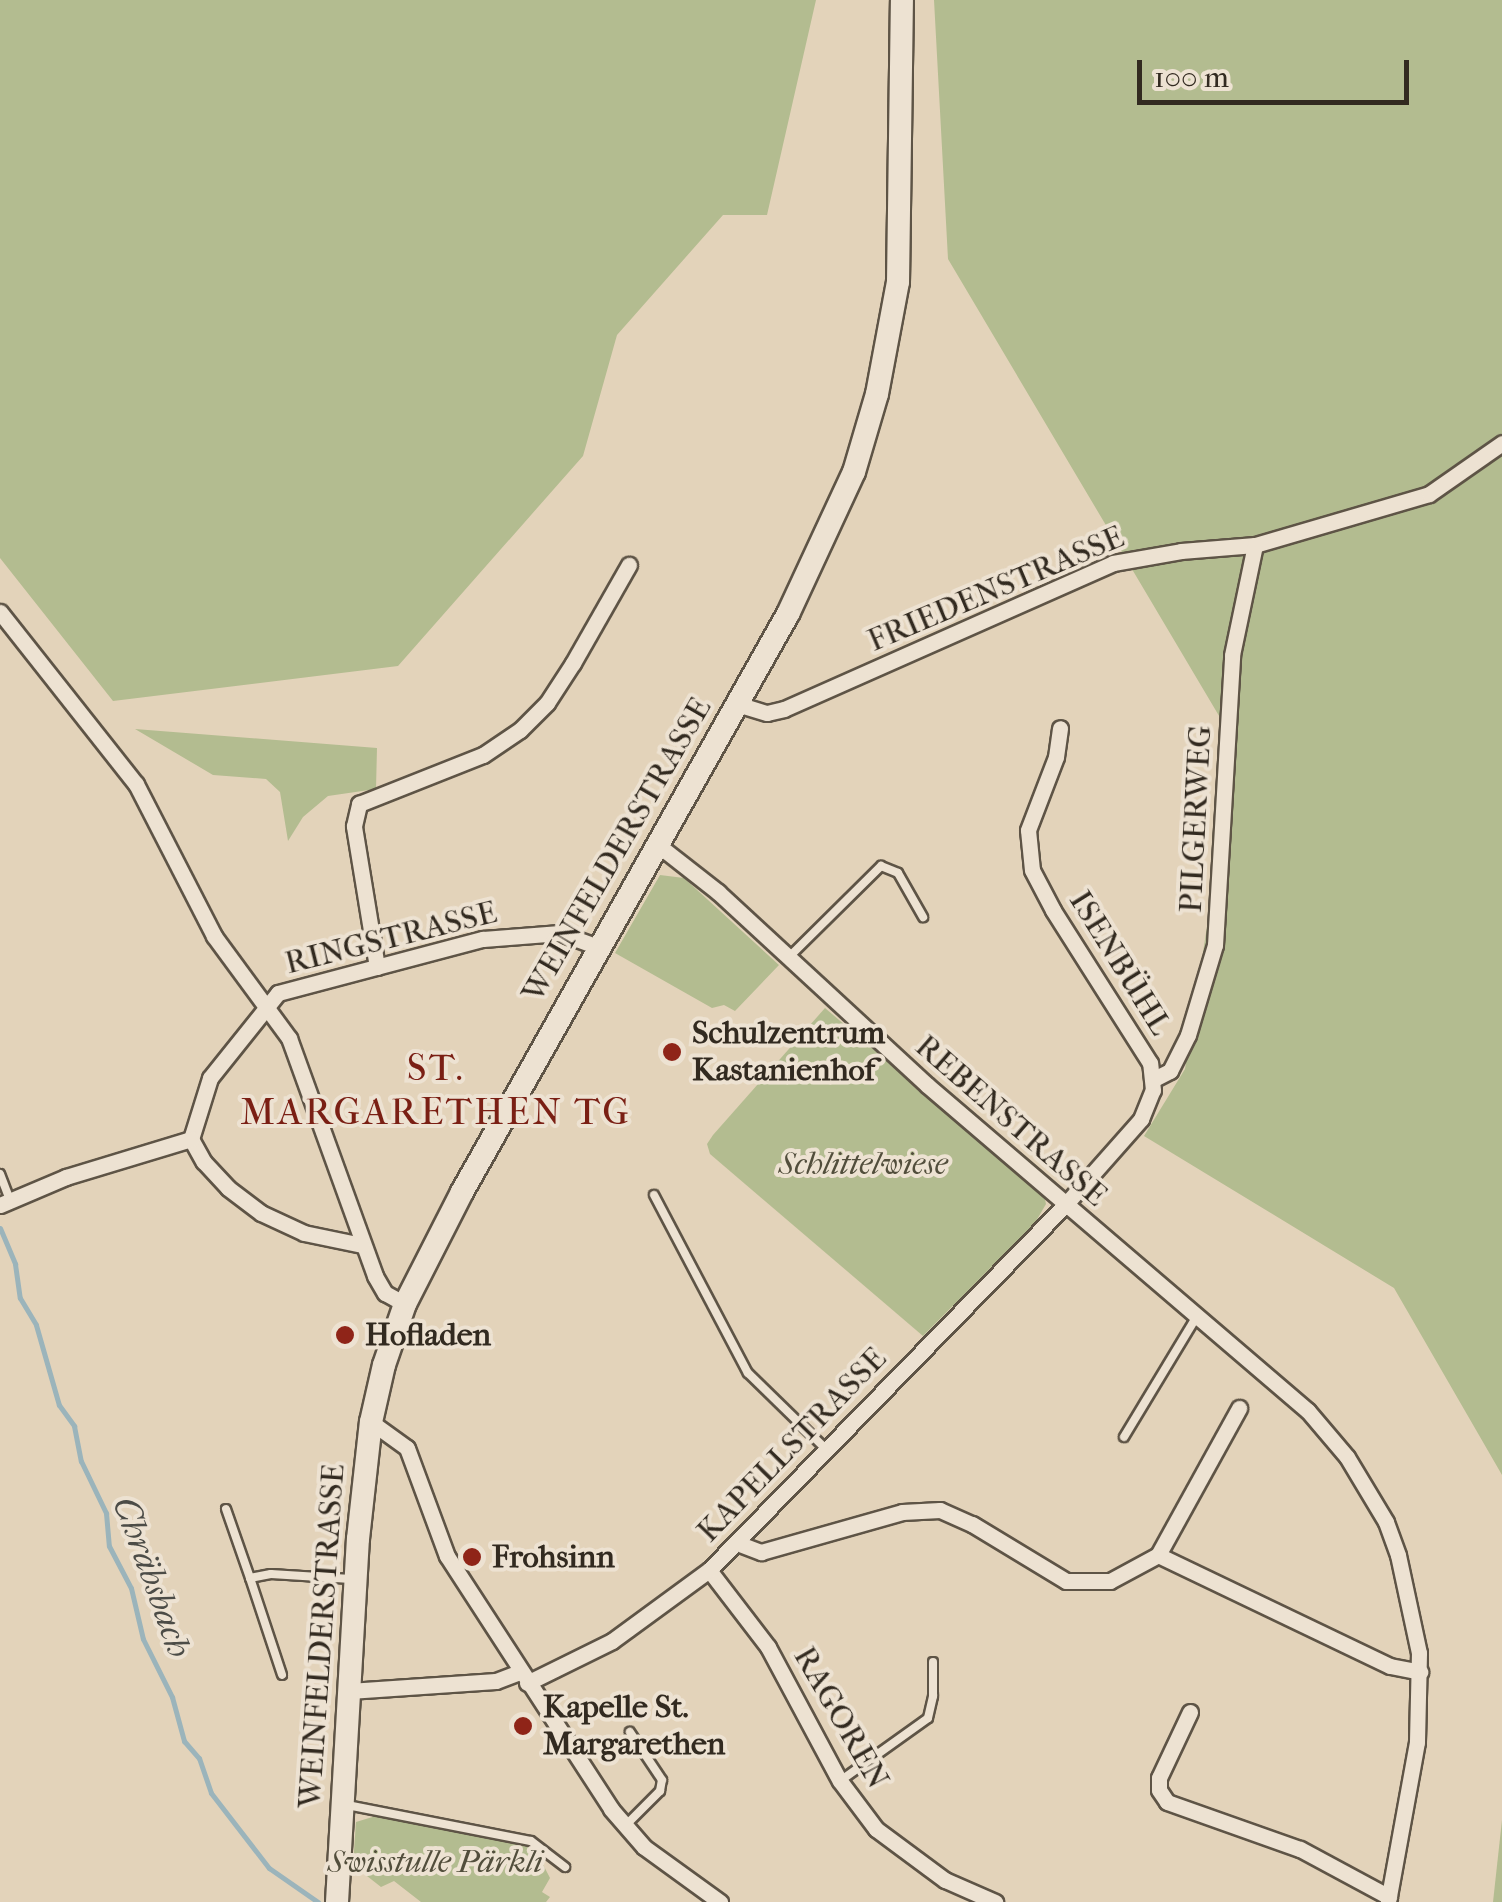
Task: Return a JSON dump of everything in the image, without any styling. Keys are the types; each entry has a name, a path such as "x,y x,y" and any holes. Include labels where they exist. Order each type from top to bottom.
{"main road":[{"name":"WEINFELDERSTRASSE","path":"337,1902 356,1579 371,1422 405,1304 598,948 737,704 828,535 854,472 877,394 898,282 902,0"}],"street":[{"name":"FRIEDENSTRASSE","path":"737,704 767,713 784,709 1113,563 1181,551 1255,545 1429,494 1502,443"},
{"name":"PILGERWEG","path":"1154,1079 1170,1070 1188,1035 1215,945 1232,654 1255,545"},
{"path":"376,967 354,826 360,804 483,756 520,730 547,702 574,663 629,566"},
{"path":"0,612 136,784 214,936 299,1055 362,1246 385,1293 405,1304"},
{"name":"ISENBÜHL","path":"1060,728 1056,756 1028,830 1032,870 1052,910 1140,1046 1154,1079 1141,1119 1066,1205"},
{"name":"REBENSTRASSE","path":"658,845 718,892 787,959 1066,1205 1308,1412 1348,1457 1386,1522 1416,1627 1420,1672 1416,1742 1388,1899"},
{"name":"RINGSTRASSE","path":"191,1139 210,1078 266,1005 288,989 483,939 560,933 598,948"},
{"path":"5,1202 66,1176 191,1139 204,1162 228,1188 261,1213 304,1233 362,1246"},
{"name":"KAPELLSTRASSE","path":"349,1692 523,1678 612,1641 709,1570 737,1544 1066,1205"},
{"path":"737,1544 761,1552 924,1509 960,1517 1066,1581 1110,1581 1158,1555 1240,1408"},
{"path":"371,1422 407,1448 447,1556 523,1678 624,1827 720,1902"},
{"path":"1158,1555 1390,1666 1420,1672"},
{"name":"RAGOREN","path":"709,1570 768,1647 840,1781 876,1829 902,1852 945,1880 995,1902"},
{"path":"1190,1712 1159,1778 1159,1790 1167,1802 1300,1849 1388,1899"}],"lane":[{"path":"787,959 881,866 898,872 924,917"},
{"path":"0,1174 5,1202"},
{"path":"654,1195 748,1373 826,1449"},
{"path":"1124,1438 1197,1316"},
{"path":"226,1509 282,1675"},
{"path":"250,1578 271,1574 356,1579"},
{"path":"840,1781 928,1718 934,1696 933,1662"},
{"path":"624,1827 660,1791 662,1780 630,1732"},
{"path":"342,1804 532,1841 565,1867"}],"green space":[{"path":"0,0 816,0 767,215 723,215 617,335 583,456 398,666 113,701 0,558"},
{"path":"934,0 1502,0 1502,1475 1394,1288 1144,1136 1185,1069 1237,732 1228,731 948,259"},
{"path":"135,729 377,748 376,789 328,796 303,817 288,841 280,792 266,779 213,775"},
{"path":"660,875 684,878 779,965 735,1011 724,1005 712,1008 615,953"},
{"name":"Schlittelwiese","path":"825,1008 1044,1195 1046,1204 1035,1223 923,1336 710,1154 707,1144"},
{"name":"Swisstulle Pärkli","path":"389,1812 531,1841 550,1878 542,1892 550,1897 546,1902 421,1902 394,1881 381,1887 353,1865 356,1822"},
{"path":"1502,1820 1502,1902 1493,1902"}],"waterway":[{"name":"Chräbsbach","path":"0,1228 15,1264 20,1298 36,1325 59,1405 74,1426 81,1461 106,1513 109,1546 131,1588 143,1639 172,1697 184,1741 199,1758 211,1793 269,1868 318,1902"}],"place":[{"name":"Schulzentrum Kastanienhof","path":"672,1052"},
{"name":"Hofladen","path":"345,1335"},
{"name":"Frohsinn","path":"472,1557"},
{"name":"Kapelle St. Margarethen","path":"523,1726"}],"district":[{"name":"ST. MARGARETHEN TG","path":"436,1090"}]}
